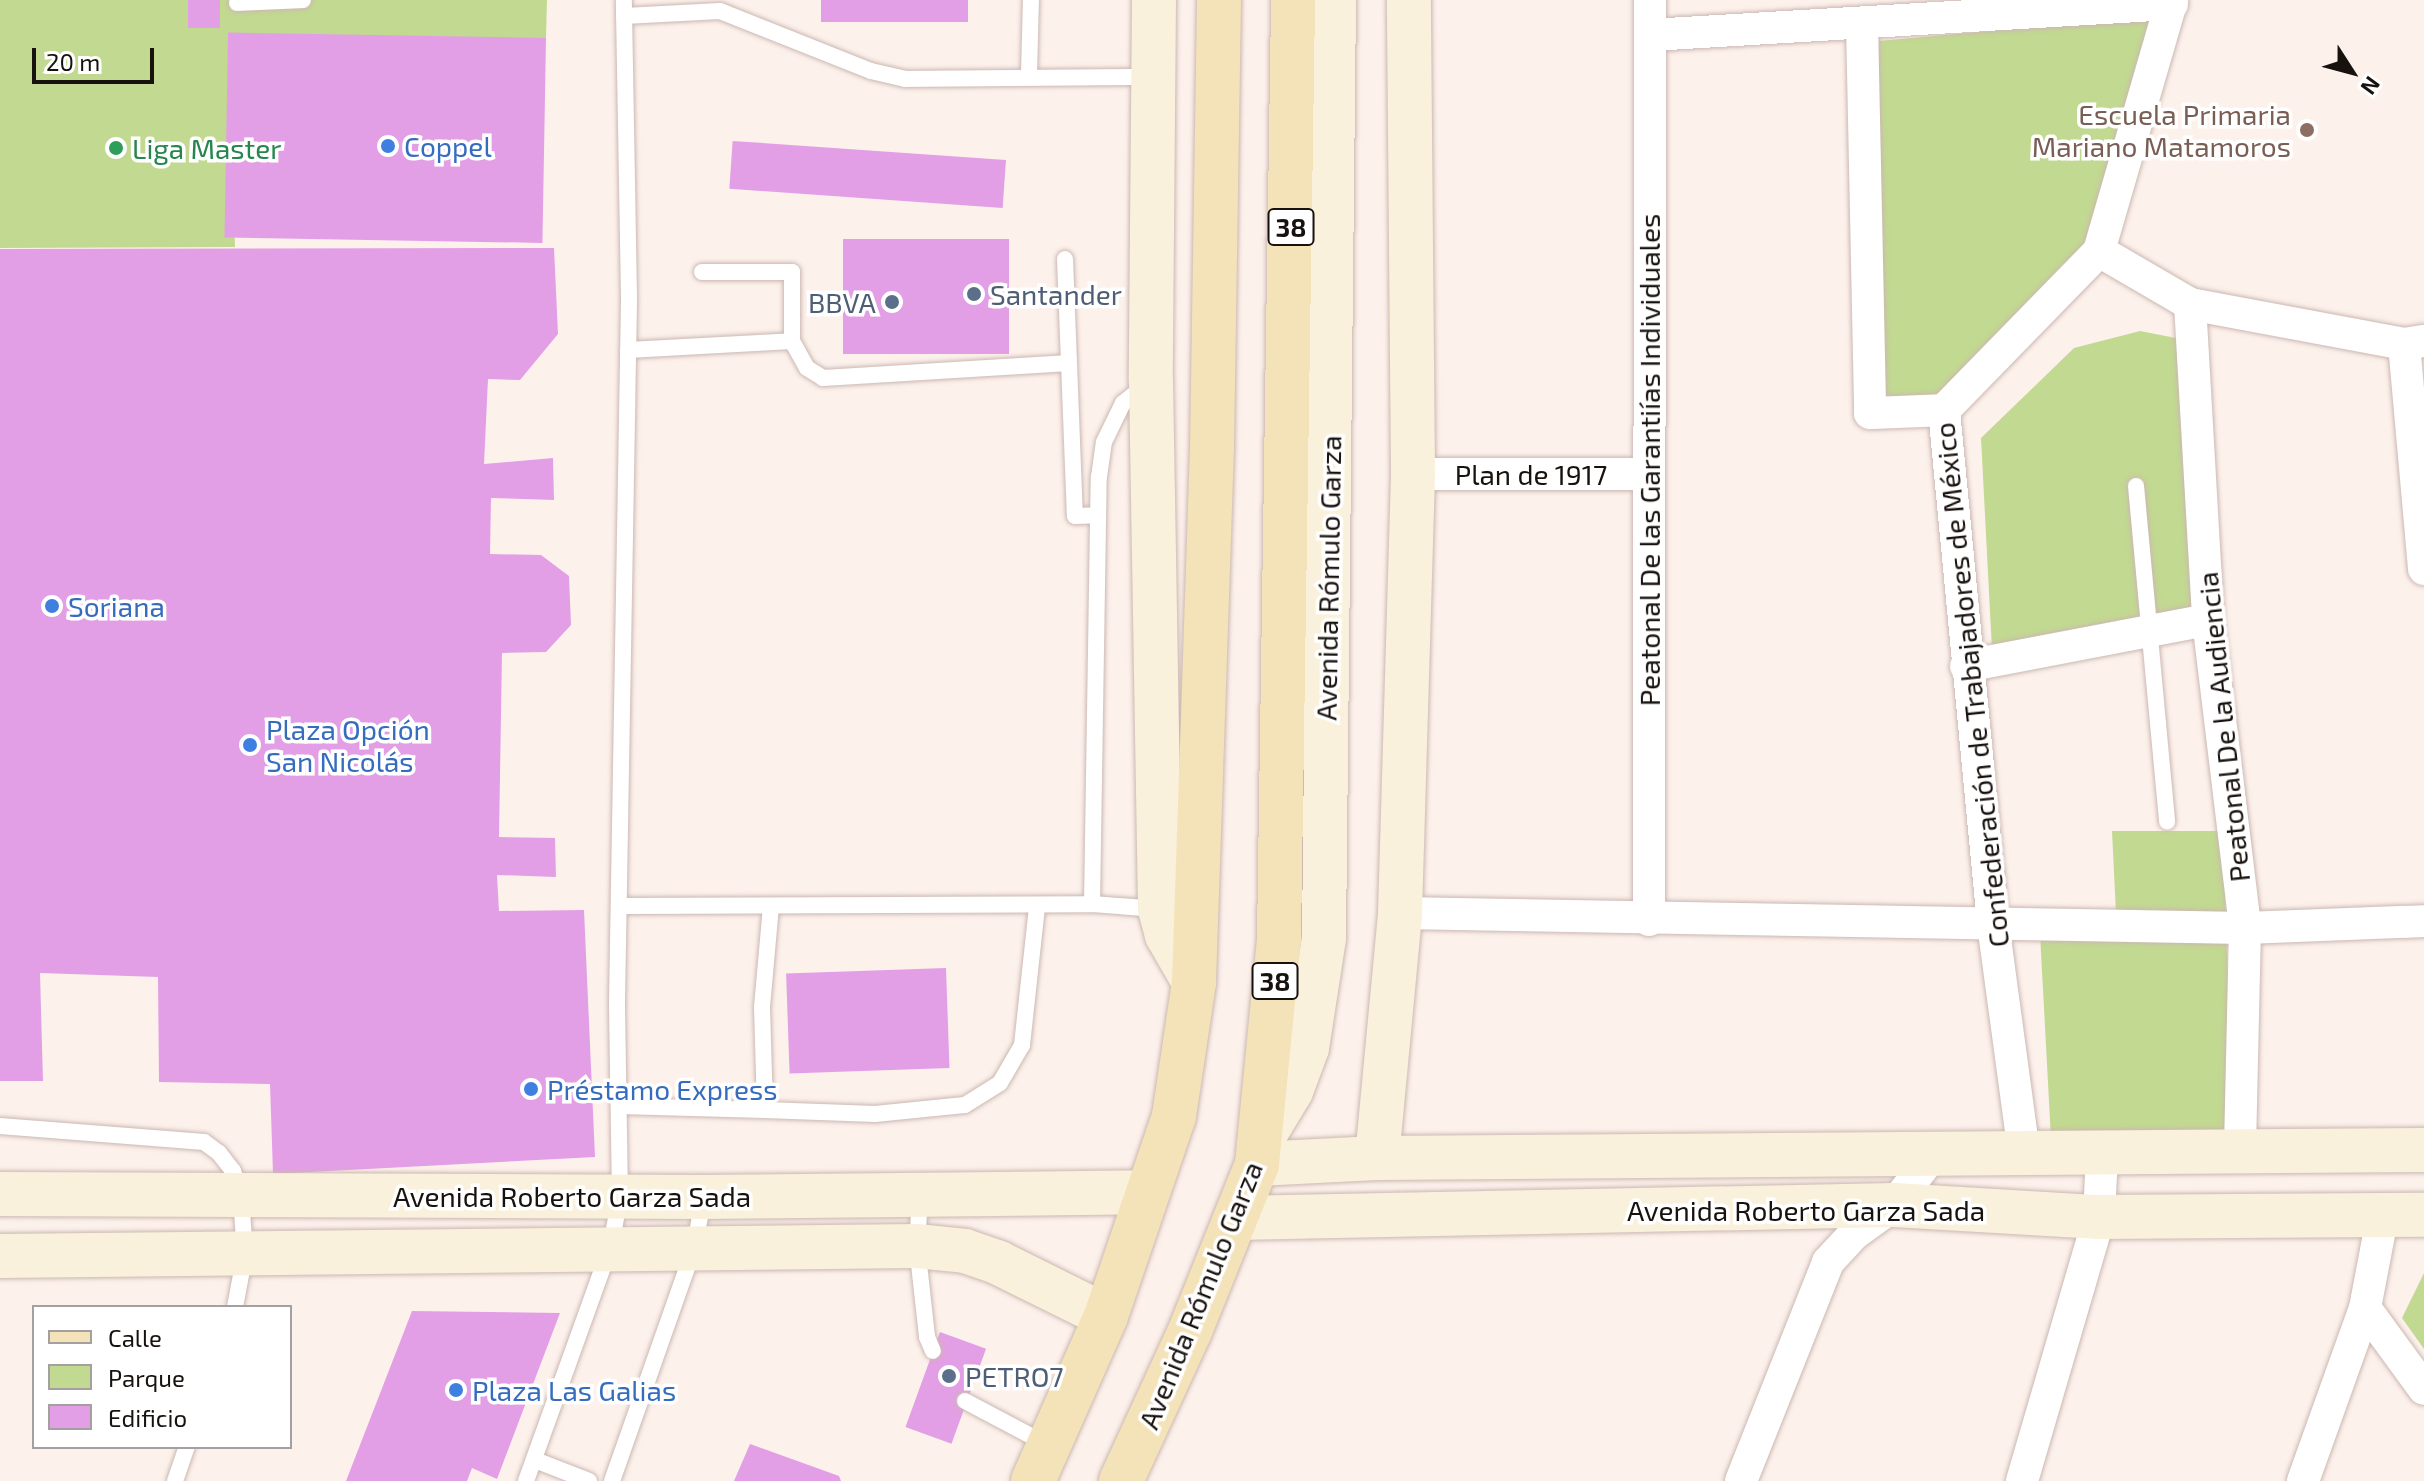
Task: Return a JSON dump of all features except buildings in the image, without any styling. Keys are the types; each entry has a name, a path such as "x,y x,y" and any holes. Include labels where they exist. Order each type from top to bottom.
{"main road":[{"path":"1040,1463 1106,1316 1145,1192 1174,1116 1194,982 1212,447 1219,0"},
{"name":"Avenida Rómulo Garza","path":"1133,1469 1236,1218 1258,1154 1279,938 1293,0"}],"street":[{"path":"1154,0 1151,381 1160,909 1167,935 1194,982"},
{"name":"Avenida Rómulo Garza","path":"1258,1154 1291,1091 1307,1048 1324,938 1334,0"},
{"path":"1377,1158 1400,913 1413,474 1409,0"},
{"name":"Peatonal De las Garantiías Individuales","path":"1649,920 1650,0"},
{"path":"1651,35 2172,2"},
{"name":"Confederación de Trabajadores de México","path":"2024,1153 1993,923 1966,666 1944,410 2099,251 2172,2"},
{"path":"1862,23 1870,413 1944,410"},
{"path":"2099,251 2190,304 2414,343 2424,569"},
{"name":"Peatonal De la Audiencia","path":"2190,304 2208,620 2245,928 2240,1150"},
{"name":"Plan de 1917","path":"1413,474 1648,474"},
{"path":"1966,666 2208,620"},
{"path":"1400,913 1649,920 2245,928 2424,921"},
{"name":"Avenida Roberto Garza Sada","path":"1258,1154 1377,1158 2424,1150"},
{"path":"1741,1481 1828,1262 1854,1234 1894,1205 1934,1153"},
{"path":"2022,1481 2099,1217 2102,1153"},
{"name":"Avenida Roberto Garza Sada","path":"0,1194 703,1197 1145,1192"},
{"name":"Avenida Roberto Garza Sada","path":"1236,1218 1894,1205 2099,1217 2403,1214"},
{"path":"2303,1481 2365,1308 2403,1214"},
{"name":"Avenida Roberto Garza Sada","path":"0,1256 245,1254 611,1245 917,1246 965,1251 999,1263 1106,1316"},
{"path":"2365,1308 2424,1389"}],"lane":[{"path":"237,3 303,0"},
{"path":"1029,74 1031,0"},
{"path":"526,1481 611,1245 620,1197 619,906 628,350 624,8 720,11 871,71 906,79 1029,74 1155,77"},
{"path":"1065,259 1066,363 1075,516 1098,515"},
{"path":"702,272 792,272 792,341 807,368 823,378 1066,363"},
{"path":"628,350 792,341"},
{"path":"1092,904 1098,515 1104,442 1123,403 1151,381"},
{"path":"2136,486 2152,629 2167,822"},
{"path":"619,906 1037,907 1092,904 1160,909"},
{"path":"765,1110 762,1007 771,906"},
{"path":"619,1106 875,1114 965,1105 988,1095 1014,1065 1022,1045 1037,907"},
{"path":"0,1126 204,1142 233,1171 241,1196 245,1254 235,1305"},
{"path":"920,1195 917,1246 927,1337 933,1351"},
{"path":"612,1481 695,1245 703,1197"},
{"path":"965,1401 1040,1463"},
{"path":"175,1481 186,1449"},
{"path":"535,1460 589,1481"}],"green space":[{"name":"Liga Master","path":"0,0 547,0 546,38 229,50 235,247 0,248"},
{"path":"2157,16 2088,242 1939,396 1878,402 1879,41"},
{"path":"2140,331 2181,339 2198,612 1992,650 1981,438 2074,348"},
{"path":"2112,831 2223,831 2233,1134 2051,1139 2039,915 2116,914"},
{"path":"2424,1273 2424,1349 2402,1318"}],"place":[{"name":"Escuela Primaria Mariano Matamoros","path":"2307,130"},
{"name":"Coppel","path":"388,146"},
{"name":"Liga Master","path":"116,148"},
{"name":"Santander","path":"974,294"},
{"name":"BBVA","path":"892,302"},
{"name":"Soriana","path":"52,606"},
{"name":"Plaza Opción San Nicolás","path":"250,745"},
{"name":"Préstamo Express","path":"531,1089"},
{"name":"PETRO7","path":"949,1376"},
{"name":"Plaza Las Galias","path":"456,1390"}]}
